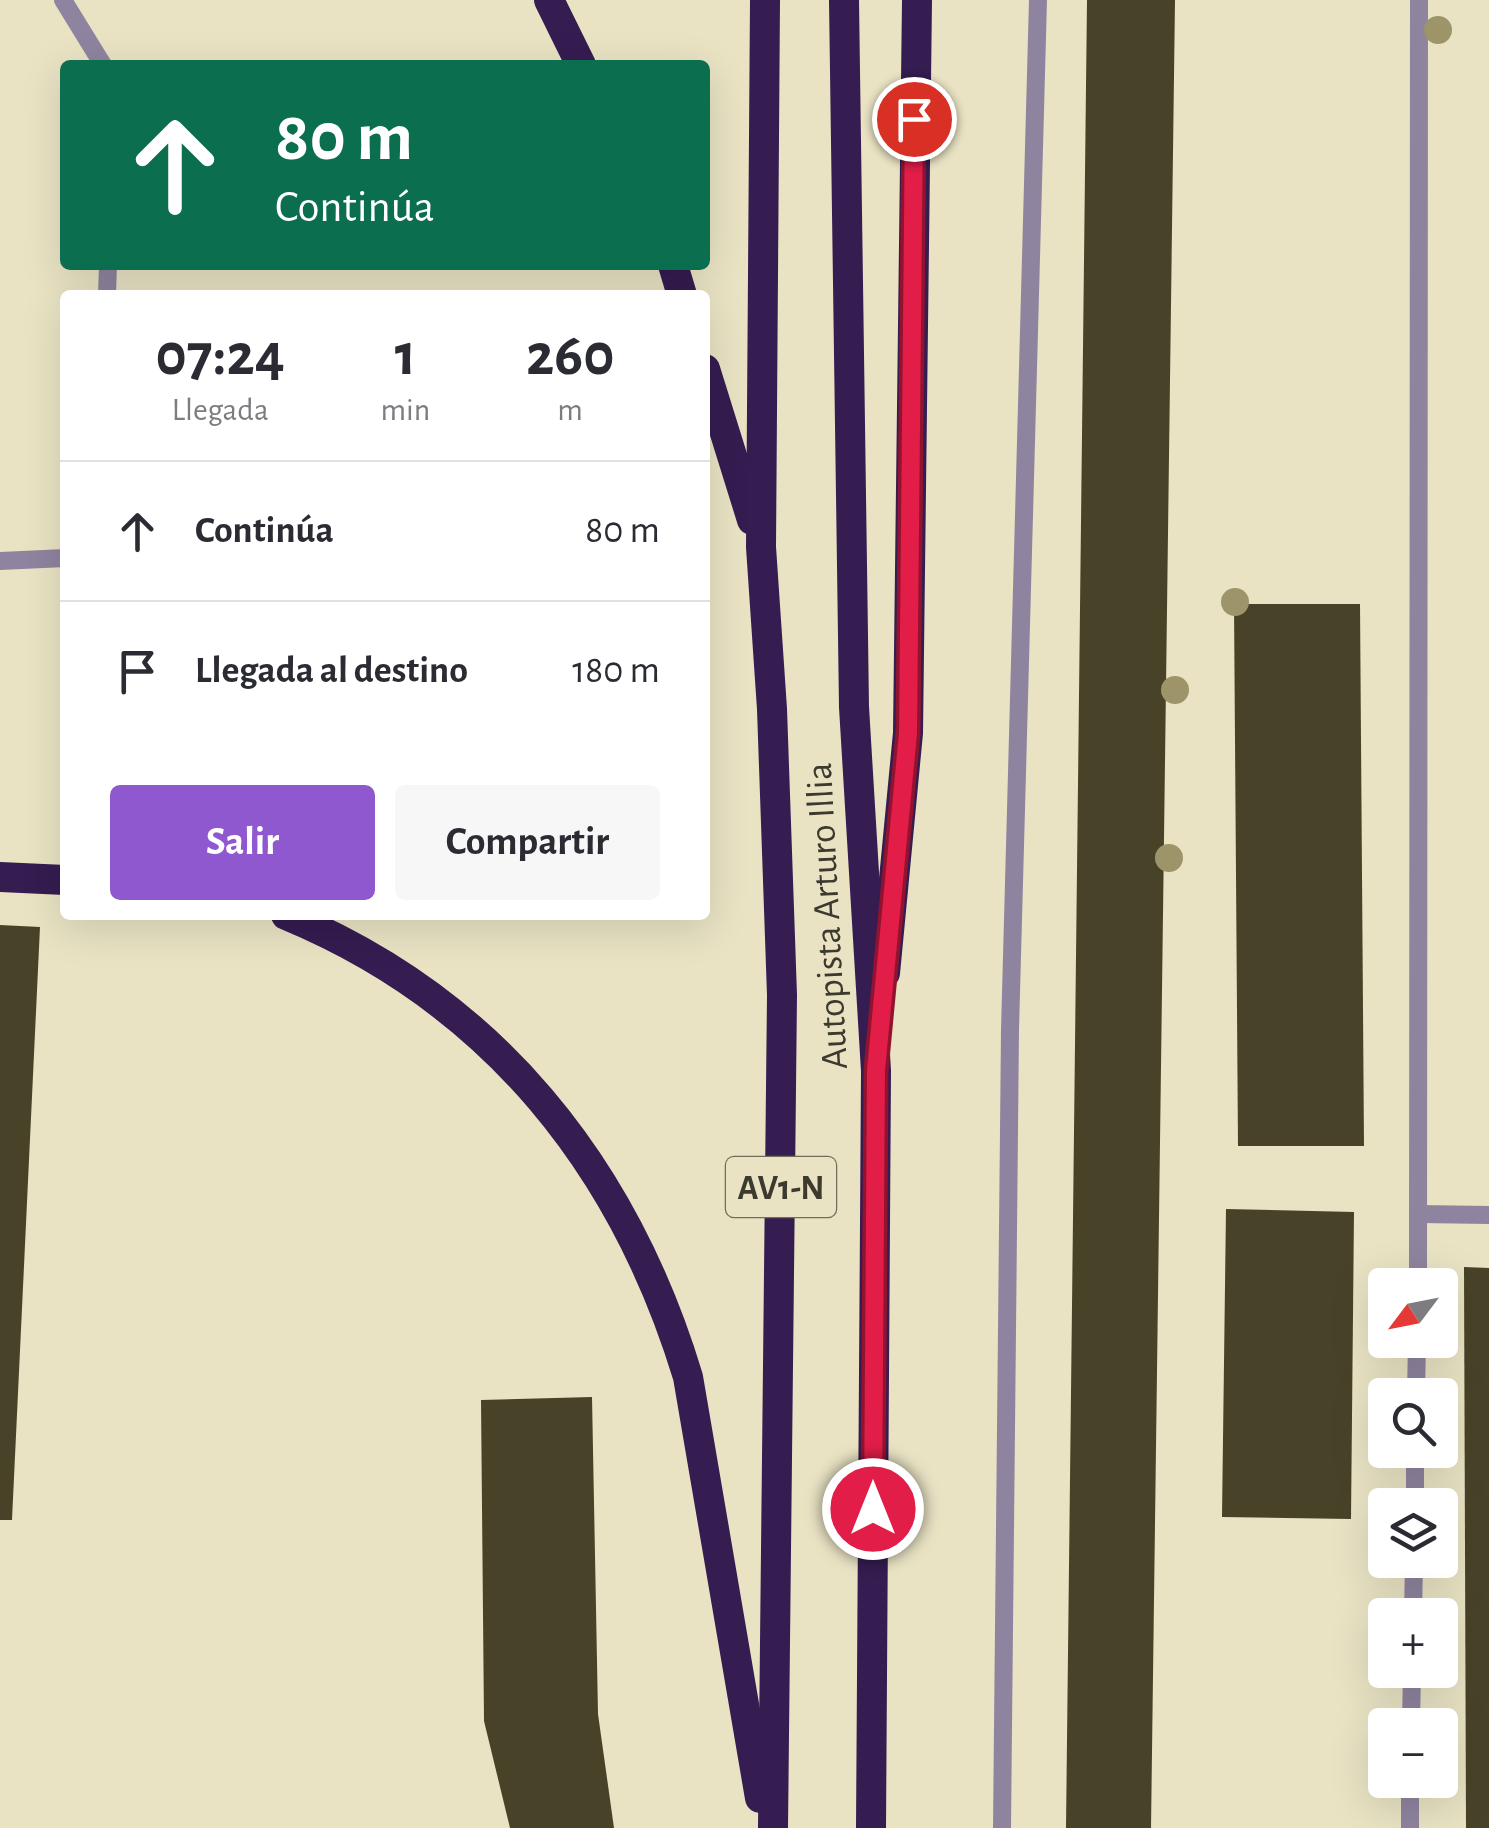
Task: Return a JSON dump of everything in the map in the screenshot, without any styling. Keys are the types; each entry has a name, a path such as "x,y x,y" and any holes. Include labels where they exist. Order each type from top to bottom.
{"highway":[{"path":"549,0 579,60"},
{"name":"Autopista Arturo Illia","path":"765,0 760,547 772,709 782,995 773,1828"},
{"name":"Autopista Arturo Illia","path":"844,0 854,707 876,1070 871,1828"},
{"path":"876,1070 908,733 917,0"},
{"path":"710,385 760,547"},
{"path":"0,877 60,880"},
{"path":"295,920 409,980 493,1048 566,1128 633,1233 665,1305 688,1377 765,1828"}],"lane":[{"path":"62,0 100,60"},
{"path":"1002,1828 1010,1030 1038,0"},
{"path":"1418,1268 1419,0"},
{"path":"0,562 60,558"},
{"path":"1419,1214 1489,1216"},
{"path":"1410,1798 1410,1828"}],"building":[{"path":"1087,0 1175,0 1151,1828 1066,1828"},
{"path":"1234,604 1360,604 1364,1146 1238,1146"},
{"path":"0,925 40,927 12,1520 0,1520"},
{"path":"1226,1209 1354,1212 1351,1519 1222,1517"},
{"path":"1464,1267 1489,1268 1489,1828 1466,1828"},
{"path":"592,1397 598,1714 614,1828 510,1828 484,1721 481,1400"}],"route":[{"path":"873,1509 876,1070 908,733 914,119"}]}
